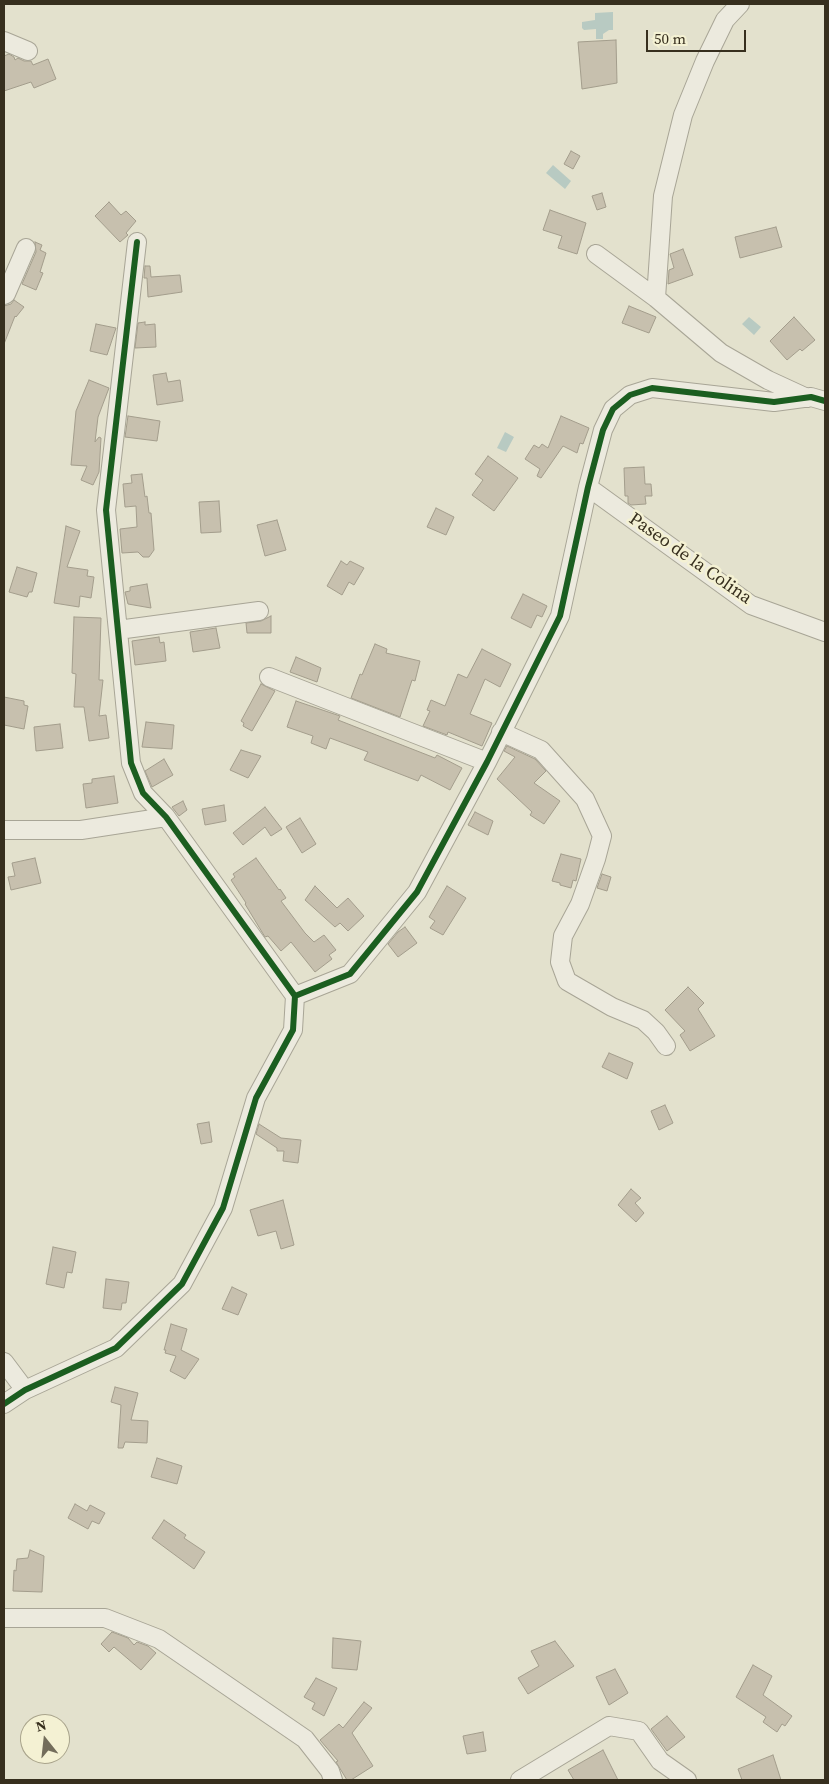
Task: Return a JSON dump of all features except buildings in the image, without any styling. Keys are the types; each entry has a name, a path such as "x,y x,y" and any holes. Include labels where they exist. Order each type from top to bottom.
{"street":[{"path":"656,298 663,196 682,115 725,20 740,4"},
{"path":"4,41 28,51"},
{"path":"4,1404 26,1390 116,1348 182,1284 223,1208 256,1098 293,1030 295,996 166,817 143,793 131,763 106,510 137,242"},
{"path":"4,295 26,248"},
{"path":"596,254 656,298 721,353 768,380 817,396"},
{"path":"295,996 350,974 417,892 487,762 560,616 588,487 603,430 613,409 630,395 652,388 774,402 817,396"},
{"name":"Paseo de la Colina","path":"588,487 751,605 825,632"},
{"path":"118,630 259,611"},
{"path":"269,677 487,762"},
{"path":"501,732 541,750 586,800 602,836 596,860 580,904 563,936 560,962 566,980 612,1007 643,1020 656,1032 666,1046"},
{"path":"4,830 81,830 166,817"},
{"path":"4,1362 26,1390"},
{"path":"4,1618 105,1618 159,1639 305,1739 330,1771 333,1780"},
{"path":"526,1779 609,1726 639,1731 660,1760 687,1780"}],"shaded area":[{"path":"613,12 613,30 603,34 603,39 596,39 596,29 584,30 582,28 582,22 595,20 595,13"},
{"path":"553,165 571,181 565,189 546,173"},
{"path":"749,317 761,327 754,335 742,324"},
{"path":"505,432 514,437 506,452 497,448"}],"cycle path":[{"path":"4,1404 25,1390 116,1348 182,1284 223,1208 256,1098 293,1030 295,996 166,817 143,793 131,763 106,510 137,242"},
{"path":"295,996 350,974 417,892 487,762 560,616 588,487 603,430 613,409 630,395 652,388 774,402 811,397 825,401"}]}
